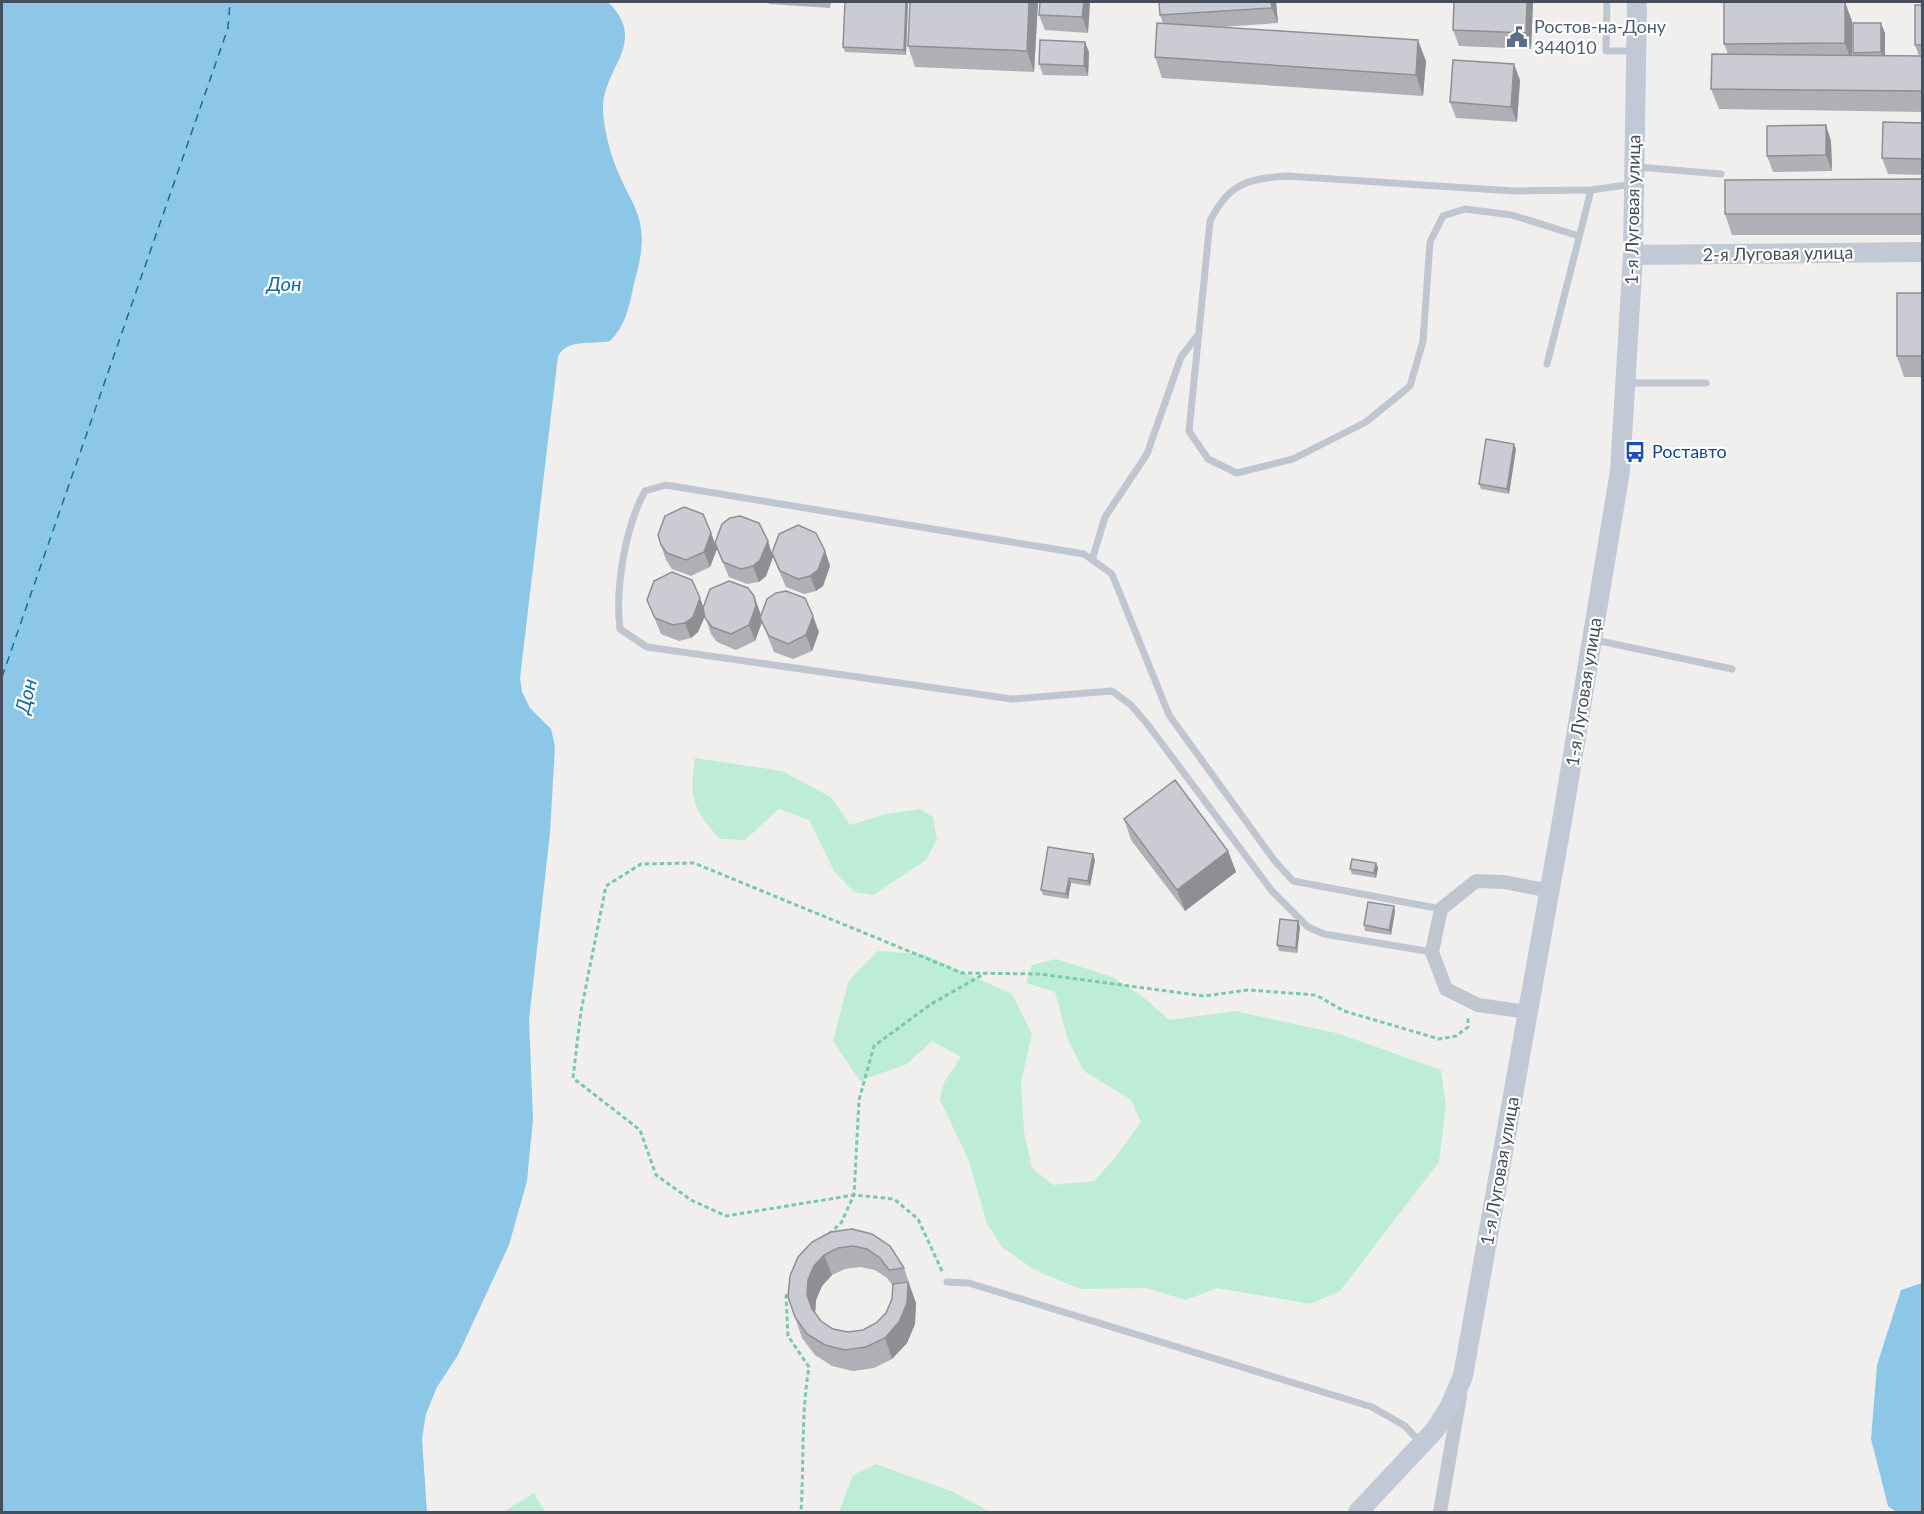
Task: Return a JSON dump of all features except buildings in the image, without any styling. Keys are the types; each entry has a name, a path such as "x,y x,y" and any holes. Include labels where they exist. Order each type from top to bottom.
{"main road":[{"name":"1-я Луговая улица","path":"1358,1512 1422,1444 1450,1406 1463,1376 1550,891 1620,471 1634,255 1637,2"},
{"name":"2-я Луговая улица","path":"1634,255 1923,252"}],"street":[{"path":"1528,1012 1478,1005 1446,989 1432,952 1441,909 1476,881 1504,882 1550,891"},
{"name":"1-я Луговая улица","path":"1440,1512 1463,1376"}],"lane":[{"path":"1607,2 1606,51 1636,51"},
{"path":"1579,236 1512,215 1465,209 1443,216 1430,242 1423,340 1410,386 1366,422 1293,459 1237,473 1208,459 1189,431 1210,220 1221,199 1252,179 1287,176 1513,191 1591,190 1635,175 1721,174"},
{"path":"1547,364 1578,251 1579,236 1591,190"},
{"path":"1092,560 1105,517 1147,454 1181,357 1198,335"},
{"path":"1626,383 1706,383"},
{"path":"1432,952 1324,934 1308,927 1272,891 1149,725 1131,705 1112,691 1012,699 647,647 620,629 617,606 633,512 645,491 666,485 1084,554 1112,574 1169,715 1274,860 1293,880 1441,909"},
{"path":"1592,640 1732,669"},
{"path":"947,1282 969,1283 1372,1407 1405,1426 1422,1444"}],"path":[{"path":"947,1282 918,1219 894,1199 854,1195 726,1216 691,1200 656,1174 640,1130 573,1078 581,1011 606,886 641,864 694,863 962,973 1040,974 1204,996 1248,990 1316,995 1344,1011 1439,1039 1456,1036 1468,1027 1469,1001"},
{"path":"824,1239 841,1223 854,1195 859,1100 874,1046 931,1004 985,974"},
{"path":"792,1286 786,1296 788,1336 809,1367 804,1397 805,1455 801,1512"}],"green space":[{"path":"695,758 782,771 831,797 850,825 886,814 920,809 933,817 937,839 926,860 873,895 854,892 834,871 809,820 779,809 745,840 720,839 704,820 695,803 693,783"},
{"path":"878,951 923,954 1012,994 1032,1034 1021,1083 1024,1132 1032,1168 1053,1185 1094,1181 1115,1158 1141,1122 1131,1100 1084,1071 1068,1040 1055,992 1026,983 1032,965 1056,959 1113,977 1147,1000 1169,1020 1235,1011 1340,1034 1441,1070 1446,1105 1439,1162 1340,1291 1310,1304 1217,1288 1186,1300 1146,1288 1080,1289 1035,1270 1003,1248 987,1224 969,1161 940,1100 943,1084 961,1057 932,1041 907,1064 860,1081 833,1041 849,980"},
{"path":"876,1464 951,1491 991,1512 839,1512 853,1475"},
{"path":"534,1493 545,1512 503,1512"}],"water":[{"name":"Дон","path":"2,2 608,2 620,17 625,30 620,56 604,96 603,111 606,135 613,160 640,222 642,243 640,258 628,310 623,323 610,341 574,344 562,350 558,356 520,678 522,692 530,708 551,729 555,746 550,833 529,1020 533,1119 527,1181 509,1245 458,1355 437,1387 426,1414 422,1439 427,1512 2,1512"},
{"path":"1922,1283 1922,1512 1896,1512 1888,1506 1871,1439 1877,1365 1901,1290"}],"ferry route":[{"path":"2,677 228,28 230,2"}],"place":[{"name":"Ростов-на-Дону 344010","path":"1517,37"},
{"name":"Роставто","path":"1635,452"}]}
